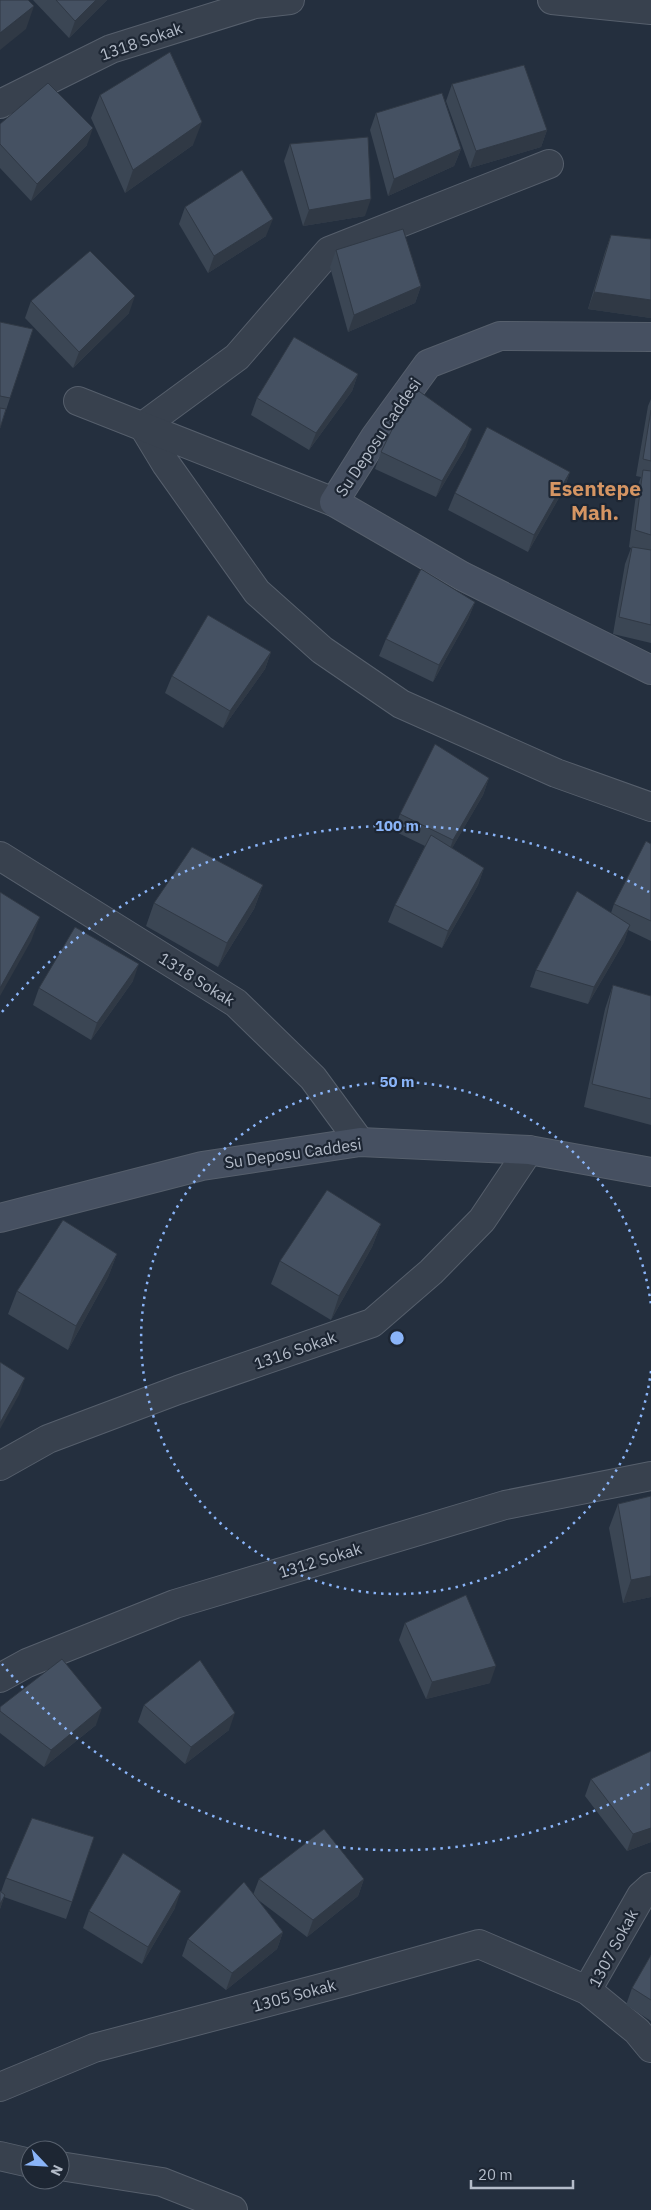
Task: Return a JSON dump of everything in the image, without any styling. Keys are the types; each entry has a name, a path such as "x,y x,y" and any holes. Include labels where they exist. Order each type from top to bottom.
{"street":[{"name":"1318 Sokak","path":"0,104 111,49 255,4 290,0"},
{"path":"552,0 651,10"},
{"path":"143,426 237,357 330,251 549,164"},
{"name":"Su Deposu Caddesi","path":"651,337 500,336 428,364 375,437 334,502 462,576 651,670"},
{"path":"78,401 334,502"},
{"path":"143,426 166,464 257,592 322,650 401,704 556,772 651,807"},
{"name":"1318 Sokak","path":"0,856 236,1003 313,1078 360,1142"},
{"name":"Su Deposu Caddesi","path":"0,1218 202,1166 360,1142 529,1150 651,1172"},
{"name":"1316 Sokak","path":"0,1466 48,1439 178,1390 372,1323 431,1272 482,1220 529,1150"},
{"name":"1312 Sokak","path":"0,1678 27,1663 175,1604 505,1506 651,1476"},
{"name":"1307 Sokak","path":"651,1887 641,1896 587,1990 636,2032 651,2048"},
{"name":"1305 Sokak","path":"0,2088 94,2048 479,1944 587,1990"},
{"path":"0,2156 20,2160"},
{"path":"70,2168 162,2182 233,2210"}],"building":[{"path":"0,0 28,0 34,6 0,33"},
{"path":"56,0 96,0 75,21"},
{"path":"170,52 202,122 133,170 100,95"},
{"path":"524,65 547,130 476,151 452,84"},
{"path":"48,83 93,128 37,184 0,144 0,124"},
{"path":"442,93 461,149 394,179 376,113"},
{"path":"368,137 371,199 309,210 290,144"},
{"path":"242,170 273,219 214,256 185,207"},
{"path":"403,229 421,286 354,315 336,250"},
{"path":"611,235 651,239 651,300 594,292"},
{"path":"90,251 135,296 79,352 31,301"},
{"path":"0,322 33,329 10,398 0,396"},
{"path":"294,337 358,374 316,433 257,398"},
{"path":"413,387 472,429 442,481 381,452"},
{"path":"0,408 6,409 0,428"},
{"path":"651,410 651,461 643,459"},
{"path":"487,427 570,472 534,535 455,493"},
{"path":"643,470 651,471 651,535 635,530"},
{"path":"632,547 651,550 651,625 619,617"},
{"path":"421,569 475,602 439,665 386,639"},
{"path":"208,615 271,652 230,711 172,676"},
{"path":"435,744 489,778 453,840 400,814"},
{"path":"431,835 484,868 448,931 395,905"},
{"path":"646,841 651,844 651,921 614,904"},
{"path":"192,847 263,885 227,943 154,903"},
{"path":"577,891 630,925 594,987 536,970"},
{"path":"0,892 40,917 0,988"},
{"path":"75,927 139,964 97,1023 39,988"},
{"path":"613,985 651,996 651,1099 592,1084"},
{"path":"327,1190 381,1224 339,1296 280,1261"},
{"path":"63,1220 117,1254 76,1326 17,1291"},
{"path":"0,1362 25,1378 0,1423"},
{"path":"651,1496 651,1576 631,1580 618,1504"},
{"path":"466,1595 496,1666 432,1682 405,1623"},
{"path":"62,1659 102,1708 51,1750 0,1711 0,1707"},
{"path":"200,1660 235,1713 191,1747 144,1705"},
{"path":"651,1751 651,1828 633,1834 591,1779"},
{"path":"32,1818 94,1837 72,1902 6,1878"},
{"path":"324,1829 364,1879 313,1920 259,1879"},
{"path":"123,1853 181,1891 148,1947 89,1911"},
{"path":"244,1882 283,1932 232,1973 188,1939"},
{"path":"0,1891 5,1895 0,1904"},
{"path":"651,1955 651,2000 632,1988"}],"district":[{"name":"Esentepe Mah.","path":"595,500"}]}
